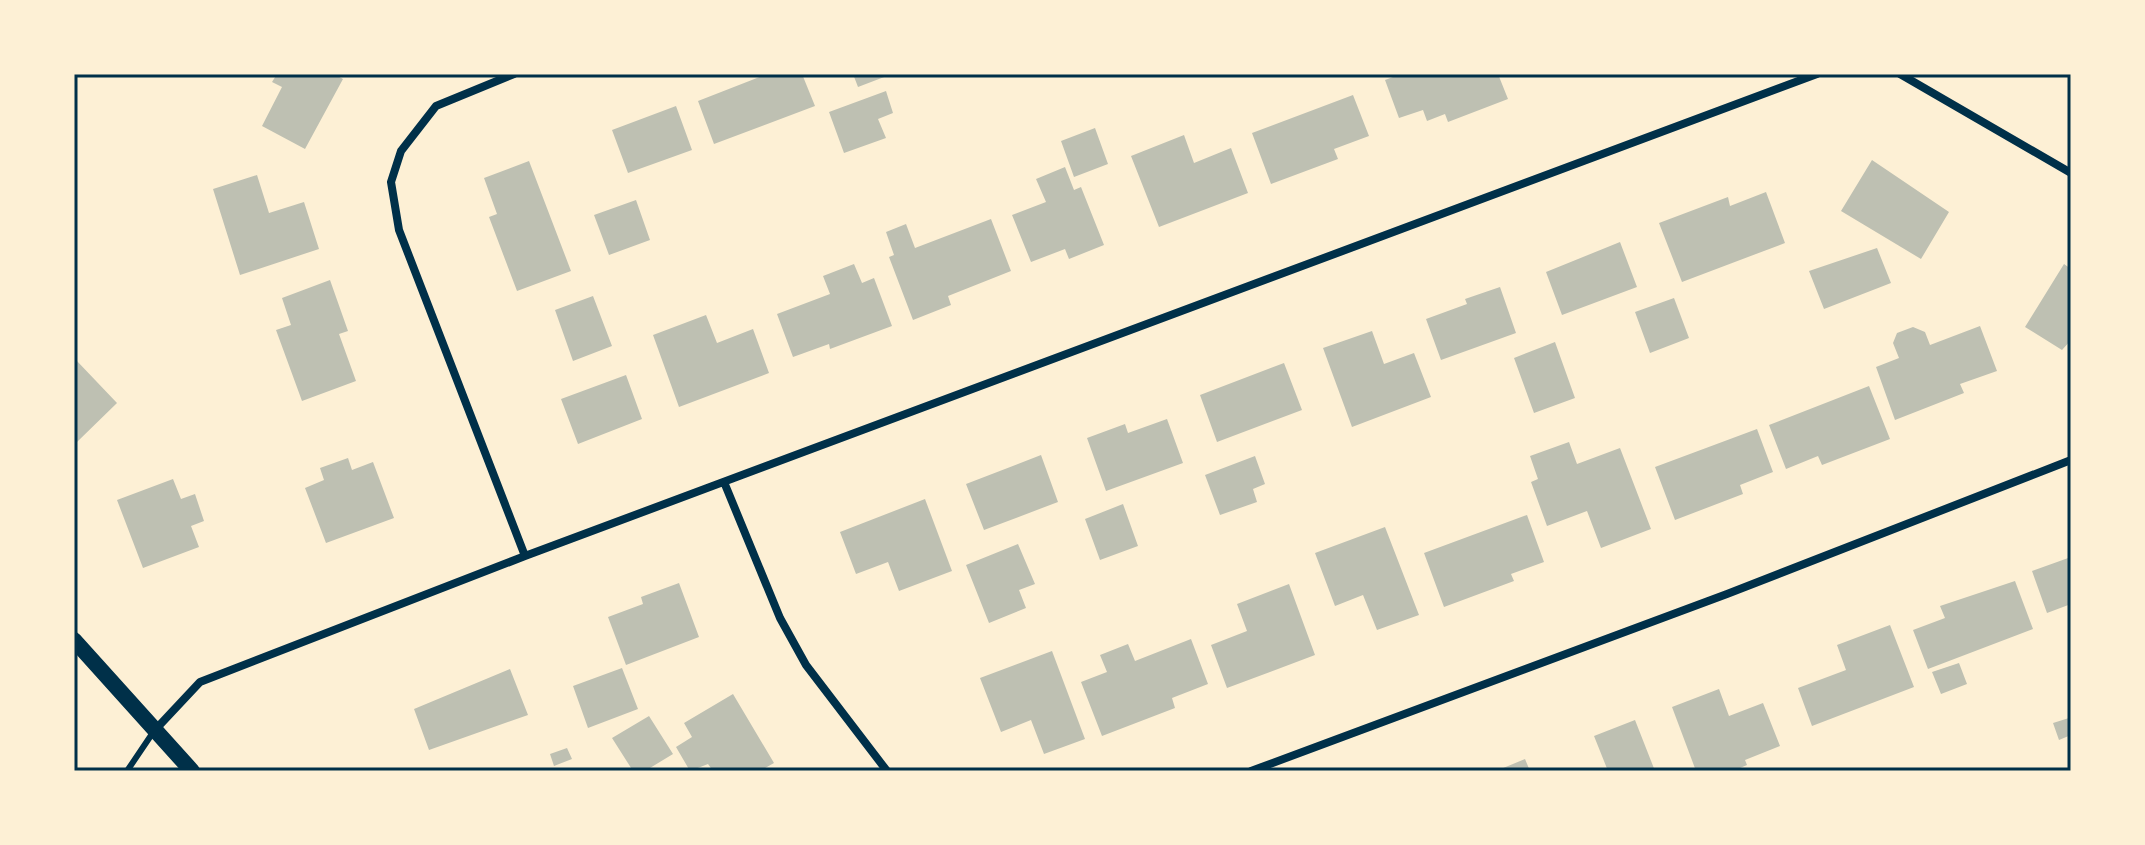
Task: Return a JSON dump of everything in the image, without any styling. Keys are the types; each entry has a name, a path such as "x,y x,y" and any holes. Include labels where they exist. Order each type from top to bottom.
{"main road":[{"path":"74,640 192,771"}],"street":[{"path":"514,74 436,106 401,151 391,182 399,230 525,556"},
{"path":"154,731 200,682 525,556 1817,74"},
{"path":"1900,74 2071,173"},
{"path":"1251,771 1727,594 2071,460"},
{"path":"724,482 780,618 806,665 887,771"}],"lane":[{"path":"127,771 154,731"}],"building":[{"path":"277,74 334,74 343,79 305,149 262,126 282,87 272,82"},
{"path":"767,74 802,74 815,106 714,144 698,101"},
{"path":"853,74 892,74 858,87"},
{"path":"1401,74 1498,74 1508,99 1448,122 1445,114 1427,121 1423,110 1399,118 1385,80"},
{"path":"886,91 893,113 878,119 886,138 844,153 829,112"},
{"path":"1353,95 1369,136 1334,149 1338,159 1271,184 1252,133"},
{"path":"676,106 692,150 628,173 612,130"},
{"path":"1095,128 1108,164 1074,177 1061,141"},
{"path":"1184,135 1194,163 1231,148 1248,193 1159,227 1131,156"},
{"path":"1872,160 1949,212 1921,259 1841,211"},
{"path":"529,161 571,271 517,291 489,217 497,214 484,178"},
{"path":"1065,167 1074,190 1081,187 1104,245 1069,259 1065,249 1031,262 1012,215 1046,202 1036,179"},
{"path":"257,175 269,213 304,202 319,249 240,275 213,189"},
{"path":"1766,192 1785,243 1682,282 1659,223 1728,197 1730,206"},
{"path":"636,200 650,240 609,255 594,215"},
{"path":"991,219 1011,271 948,296 951,305 913,320 889,257 894,255 886,232 906,224 915,248"},
{"path":"1620,242 1637,287 1562,315 1546,272"},
{"path":"1877,248 1891,283 1824,309 1809,271"},
{"path":"854,264 862,283 874,278 892,326 830,349 829,344 793,357 777,314 830,294 823,276"},
{"path":"2064,264 2071,269 2071,340 2062,350 2025,327"},
{"path":"330,280 348,331 339,334 356,381 302,401 276,330 291,325 282,298"},
{"path":"1500,287 1516,333 1441,360 1426,319 1467,304 1465,299"},
{"path":"593,296 612,346 573,361 555,310"},
{"path":"1674,298 1689,338 1650,353 1635,312"},
{"path":"706,315 717,343 753,329 769,373 679,407 653,335"},
{"path":"1980,326 1997,371 1960,384 1964,393 1895,420 1876,367 1899,358 1893,343 1897,333 1913,327 1925,332 1930,345"},
{"path":"1372,331 1384,364 1414,353 1431,397 1352,427 1323,348"},
{"path":"1555,342 1575,398 1534,413 1514,358"},
{"path":"76,360 117,403 77,442 74,439"},
{"path":"1284,363 1302,410 1217,442 1200,395"},
{"path":"626,375 642,419 578,444 561,399"},
{"path":"1869,386 1890,439 1822,465 1818,456 1786,469 1769,425"},
{"path":"1167,419 1183,463 1106,491 1087,438 1125,424 1128,433"},
{"path":"1757,429 1773,472 1740,485 1743,494 1675,520 1655,467"},
{"path":"1569,442 1577,464 1620,448 1651,529 1601,548 1587,511 1547,526 1531,482 1538,479 1530,456"},
{"path":"1041,455 1058,502 984,530 966,484"},
{"path":"1255,456 1265,484 1253,489 1257,502 1220,515 1205,475"},
{"path":"348,458 352,470 373,462 394,518 326,543 305,488 324,480 320,468"},
{"path":"173,479 181,499 195,494 204,521 191,526 199,547 143,568 117,500"},
{"path":"925,499 952,571 899,591 888,562 856,574 840,532"},
{"path":"1123,504 1138,546 1100,560 1085,519"},
{"path":"1527,515 1544,562 1511,574 1514,581 1444,607 1424,553"},
{"path":"1385,527 1419,615 1377,630 1363,595 1335,606 1315,553"},
{"path":"1018,544 1035,584 1019,590 1026,608 989,623 966,565"},
{"path":"2071,557 2071,604 2047,613 2032,571"},
{"path":"2015,581 2033,629 1928,669 1913,630 1945,618 1940,606"},
{"path":"679,583 699,637 626,665 608,617 643,604 641,597"},
{"path":"1289,584 1315,655 1227,688 1211,645 1247,631 1237,604"},
{"path":"1890,625 1914,687 1812,726 1798,688 1846,670 1837,645"},
{"path":"1191,639 1208,684 1172,698 1175,708 1102,736 1081,682 1107,672 1100,655 1128,644 1135,661"},
{"path":"1052,651 1085,739 1044,754 1031,720 1001,732 980,678"},
{"path":"1959,663 1967,684 1941,694 1932,672"},
{"path":"622,668 638,709 588,728 573,686"},
{"path":"510,669 528,715 429,750 414,709"},
{"path":"1719,689 1729,716 1763,703 1780,746 1745,760 1747,765 1733,771 1696,771 1672,707"},
{"path":"733,694 774,763 760,771 713,771 708,764 690,771 676,747 692,737 684,723"},
{"path":"649,716 673,754 645,771 633,771 612,738"},
{"path":"2069,718 2071,735 2059,740 2053,723"},
{"path":"1635,720 1655,771 1608,771 1594,736"},
{"path":"567,748 572,759 554,766 550,754"},
{"path":"1525,759 1530,771 1496,771"}]}
